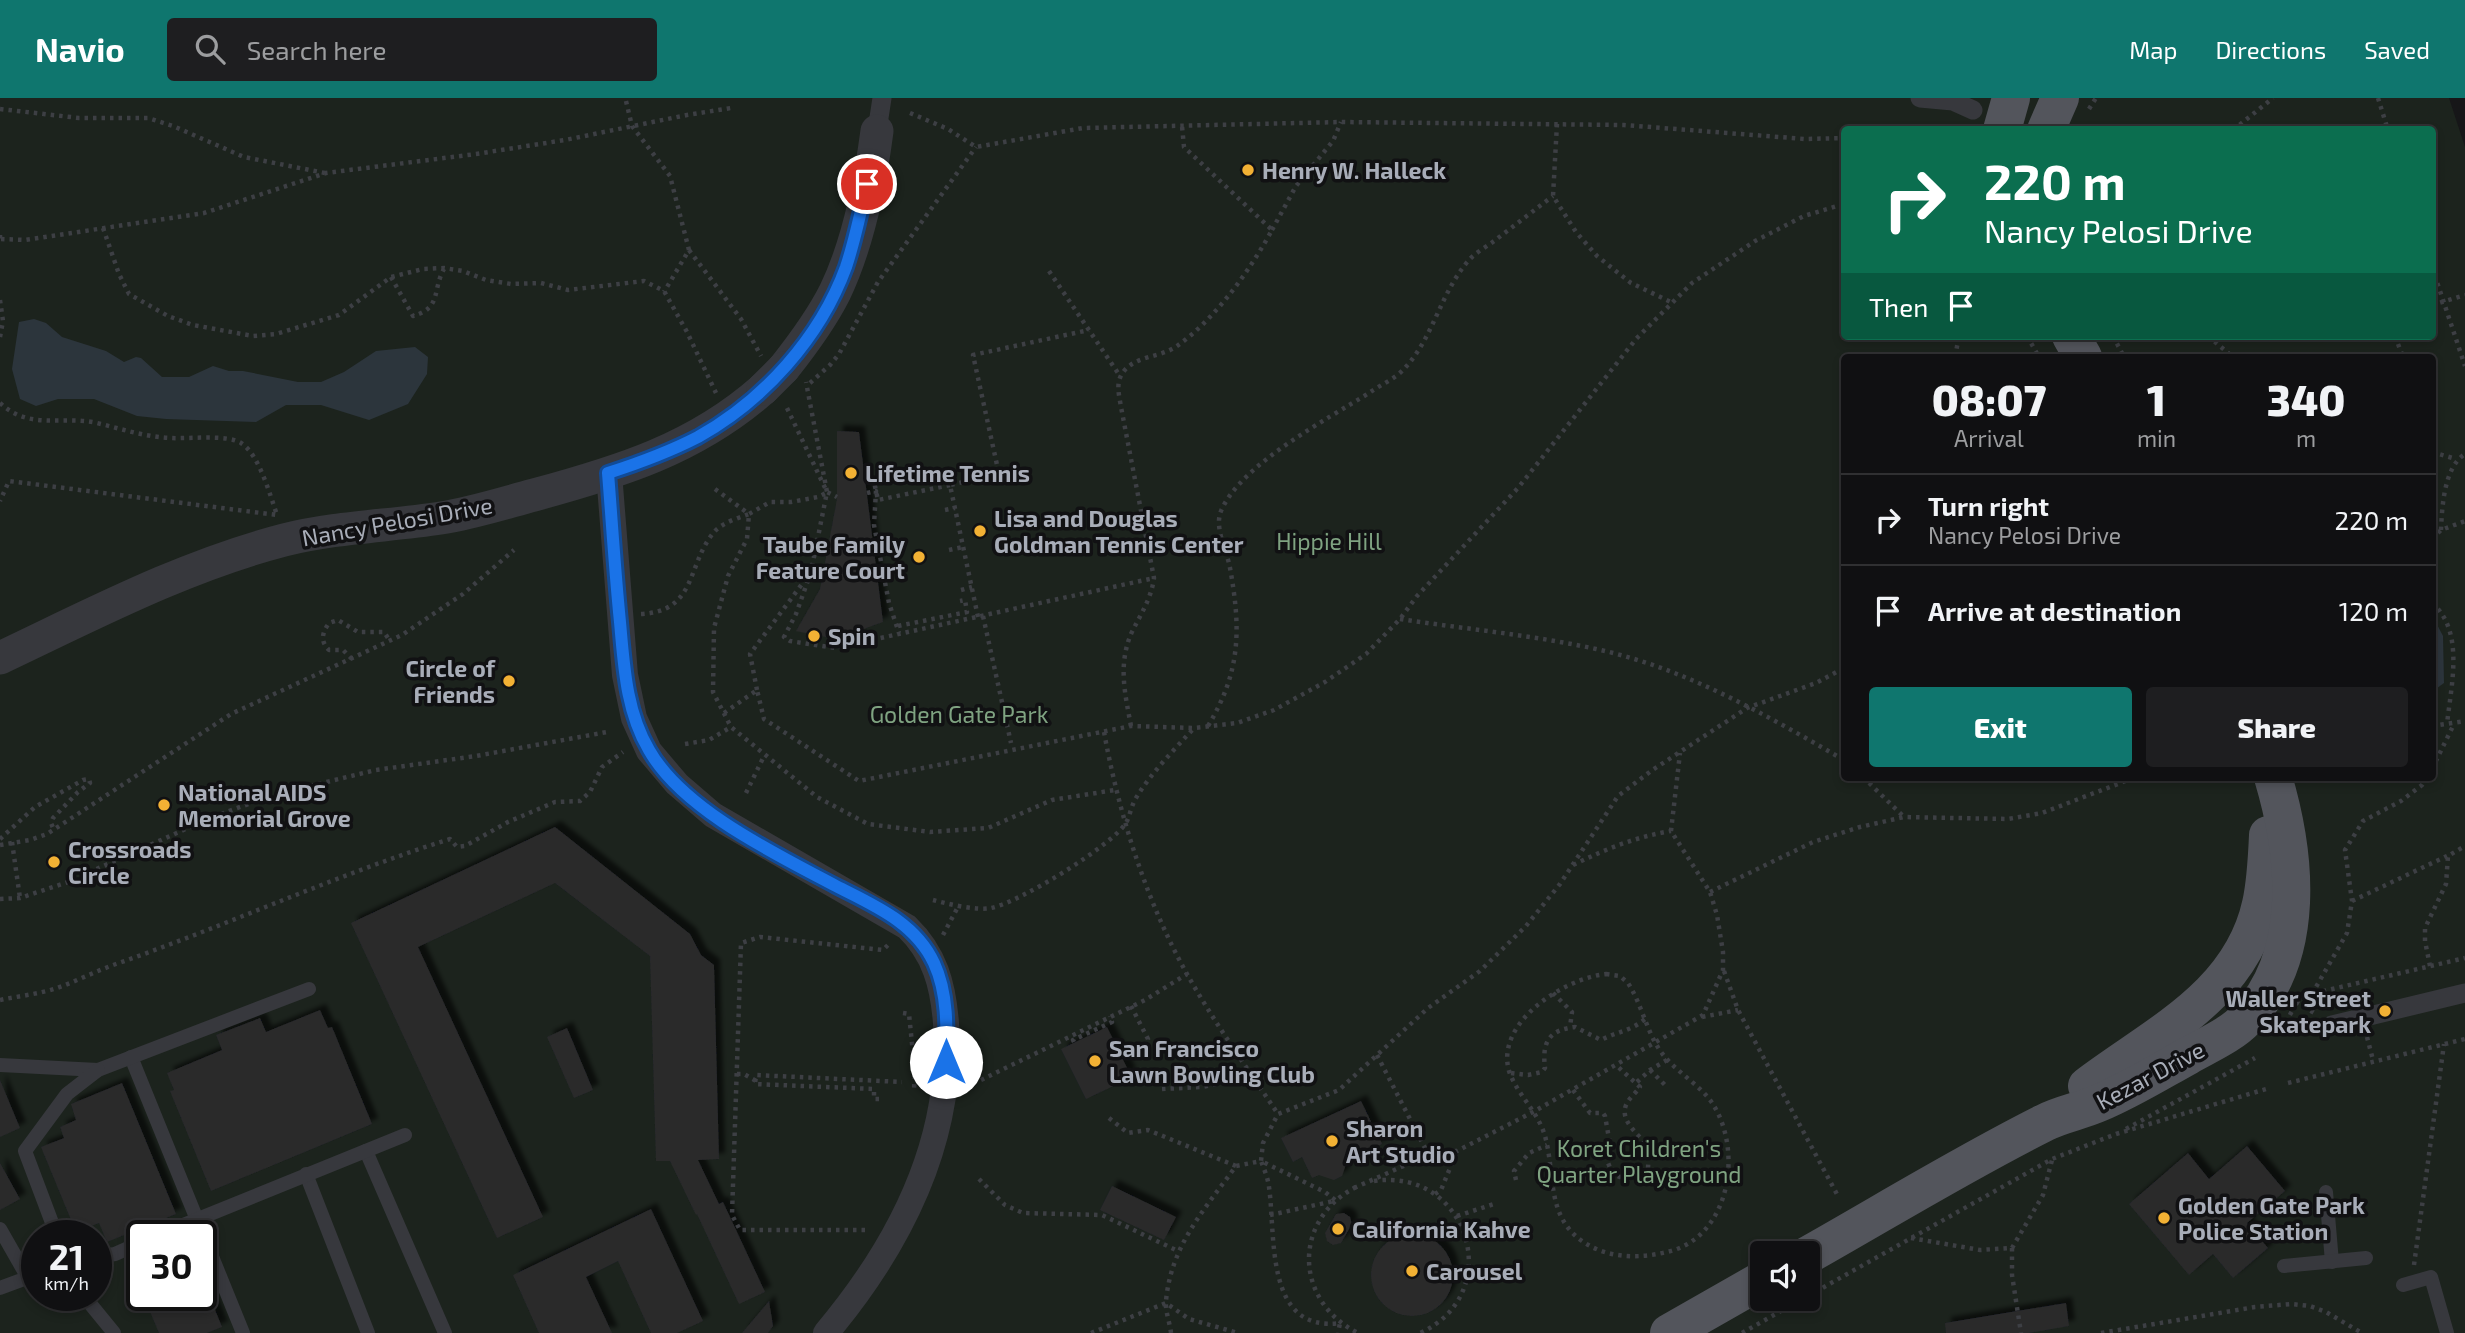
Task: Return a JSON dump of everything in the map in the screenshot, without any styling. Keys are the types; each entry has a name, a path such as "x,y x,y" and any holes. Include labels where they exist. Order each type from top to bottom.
{"main road":[{"path":"1988,120 2011,98"},
{"path":"2048,126 2060,98"},
{"name":"Kezar Drive","path":"2046,1122 2088,1084 2185,1018 2214,990 2245,945 2261,907 2273,781"},
{"name":"Kezar Drive","path":"1820,1248 2046,1122 2098,1104 2135,1085 2220,1038 2245,1020 2270,985 2279,963 2290,919 2290,850 2274,781"},
{"path":"2126,1060 2221,1016 2237,1016 2245,1020 2245,998 2261,907"},
{"path":"1669,1333 1750,1287"}],"street":[{"name":"Nancy Pelosi Drive","path":"0,658 178,576 252,549 325,531 444,518 608,473 676,448 785,382 846,267 863,203 881,98"},
{"path":"1920,98 1953,101 1988,120"},
{"path":"608,473 619,615 631,708 641,734 659,765 693,800 725,822 804,869 896,918 926,949 940,978 947,1037 944,1089 934,1139 921,1180 907,1213 881,1259 826,1333"},
{"path":"2332,1025 2465,993"}],"lane":[{"path":"51,1220 25,1151 67,1094 98,1070 309,989"},
{"path":"131,1057 243,1333"},
{"path":"0,1065 98,1070"},
{"path":"192,1220 405,1135"},
{"path":"366,1151 445,1333"},
{"path":"306,1174 368,1333"},
{"path":"2326,1192 2332,1262"},
{"path":"0,1229 21,1260"},
{"path":"2284,1266 2366,1258"},
{"path":"2407,1284 2431,1277 2447,1333"},
{"path":"0,1288 21,1280"},
{"path":"96,1311 114,1333"}],"path":[{"path":"2239,126 2273,98"},
{"path":"2378,98 2387,126"},
{"path":"626,101 632,126 670,176 689,250 785,382 827,492 811,572 796,614 784,637 835,648 1154,578"},
{"path":"0,238 25,240 204,213 326,173 502,150 731,108"},
{"path":"0,109 79,118 148,118 244,157 326,173"},
{"path":"910,113 948,129 976,147 1083,128 1340,122 1624,125 1805,139 1841,138"},
{"path":"1131,726 1123,687 1125,654 1136,623 1149,601 1154,578 1121,407 1118,386 1120,376 1131,363 1175,348 1202,324 1256,260 1296,186 1333,141 1340,122"},
{"path":"1557,124 1553,196 1576,232 1597,256 1631,283 1673,303"},
{"path":"1182,125 1184,147 1272,230"},
{"path":"785,382 830,365 839,354 878,282 976,147"},
{"path":"1208,727 1222,703 1233,673 1237,650 1230,566 1221,536 1220,514 1230,495 1247,476 1283,448 1403,371 1429,334 1448,290 1470,259 1553,196"},
{"path":"811,572 750,654 757,690 764,719 859,781 1131,726 1194,729 1237,723 1284,705 1325,682 1366,654 1518,488 1636,339 1692,283 1755,242 1804,216 1841,205"},
{"path":"103,228 129,294 168,316 211,330 253,336 276,334 339,315 391,277 422,269 444,268 463,271 486,280 511,284 541,283 568,290 644,281 664,292 687,332 728,418"},
{"path":"664,292 689,250"},
{"path":"391,277 413,316 426,312 433,303 438,290 438,278 444,268"},
{"path":"1049,271 1120,376"},
{"path":"2436,280 2465,366"},
{"path":"2436,304 2465,296"},
{"path":"0,300 3,321 0,337"},
{"path":"873,477 878,500 999,474 973,355 1089,330"},
{"path":"2213,340 2229,354"},
{"path":"785,382 827,492 837,497"},
{"path":"0,403 11,413 34,420 95,422 151,437 226,439 241,443 258,464 277,515 9,481 0,501"},
{"path":"2436,453 2456,459"},
{"path":"2441,530 2445,494 2456,459 2465,454"},
{"path":"950,485 1011,743"},
{"path":"715,489 749,514"},
{"path":"867,493 876,491"},
{"path":"876,491 882,567 899,633"},
{"path":"619,615 659,613 686,593 699,558 716,531 730,521 770,502 791,502 818,497 827,492"},
{"path":"945,510 955,508"},
{"path":"749,514 747,539 728,576 714,628 713,692 731,727 817,797 867,824 930,832 988,828 1052,800 1115,790"},
{"path":"2436,535 2441,530 2465,521"},
{"path":"949,550 963,547"},
{"path":"0,845 38,838 54,830 231,714 390,642 463,594 514,550"},
{"path":"882,567 890,566"},
{"path":"878,583 885,582"},
{"path":"961,590 972,587"},
{"path":"898,626 967,612 965,600 960,601"},
{"path":"2436,607 2445,616 2454,640 2455,655 2446,724"},
{"path":"1400,619 1598,649 1724,693 1841,758"},
{"path":"352,659 343,650 329,650 323,645 322,637 329,623 338,621 358,632 384,632 390,642"},
{"path":"1340,1323 1323,1326 1300,1318 1286,1301 1275,1259 1269,1186 1261,1161 1263,1143 1278,1114 1339,1090 1428,1008 1480,971 1517,936 1543,905 1618,796 1747,708 1816,683 1841,670"},
{"path":"724,713 757,690"},
{"path":"2436,725 2465,721"},
{"path":"2436,761 2454,724"},
{"path":"685,744 709,740 731,727"},
{"path":"933,901 989,909 1056,877 1092,853 1125,824 1136,799 1194,729"},
{"path":"0,899 20,898 68,882 211,818 273,795 376,770 476,756 607,732"},
{"path":"1104,732 1115,790 1125,824 1158,912 1187,974 1278,1114"},
{"path":"0,1000 55,989 413,851 450,839 457,847 465,846 508,822 555,802 580,801 590,792 602,767 623,752"},
{"path":"1680,752 1671,831 1710,892 1720,934 1723,970 1738,1010 1839,1198"},
{"path":"746,793 764,756"},
{"path":"0,839 35,807 89,779 90,783 51,820 54,830"},
{"path":"1867,781 1904,817"},
{"path":"1710,892 1813,842 1860,827 1904,817 2008,819 2042,813 2126,781"},
{"path":"2312,994 2347,933 2352,901 2345,850 2363,821 2401,801 2424,781"},
{"path":"1572,866 1610,846 1671,831"},
{"path":"12,842 20,898"},
{"path":"2352,901 2465,846"},
{"path":"2430,967 2425,928 2446,884 2448,856"},
{"path":"941,939 959,905"},
{"path":"865,1230 740,1230 732,1215 741,943 760,937 895,952"},
{"path":"883,950 888,945"},
{"path":"2298,997 2465,958"},
{"path":"1701,1017 1723,970"},
{"path":"981,1080 1131,1006 1187,974"},
{"path":"1606,974 1625,979 1656,1044 1667,1060 1708,1097 1717,1112 1726,1138 1726,1178 1718,1212 1713,1222 1697,1238 1674,1250 1642,1256 1613,1254 1587,1244 1570,1231 1558,1211 1551,1189 1547,1145 1542,1128 1510,1073 1507,1049 1513,1034 1538,1005 1553,993 1584,978 1606,974"},
{"path":"1553,993 1572,1012 1570,1027"},
{"path":"1131,1006 1147,1040 1144,1052"},
{"path":"1358,1333 1340,1323 1318,1298 1309,1266 1312,1236 1322,1216 1335,1200 1354,1188 1408,1164 1426,1150 1457,1151 1534,1112 1701,1017 1738,1010"},
{"path":"903,1013 909,1014 914,1089"},
{"path":"1074,1042 1073,1040 1112,1022 1110,1016"},
{"path":"1510,1073 1531,1075 1542,1072 1545,1068 1545,1045 1554,1034 1570,1027 1580,1028 1601,1040 1628,1031 1645,1019"},
{"path":"2288,1083 2465,1039"},
{"path":"2407,1284 2444,1044"},
{"path":"1377,1055 1426,1150"},
{"path":"2116,1135 2255,1058"},
{"path":"1637,1083 1650,1070 1667,1060"},
{"path":"1573,1090 1590,1113 1605,1115 1610,1144 1607,1158 1615,1175 1631,1179 1646,1171 1650,1160 1646,1143 1625,1117 1626,1105 1640,1088 1617,1066"},
{"path":"1650,1070 1665,1085"},
{"path":"737,1074 744,1074 756,1081 755,1084 874,1089 874,1099 878,1099"},
{"path":"756,1081 756,1076 902,1082"},
{"path":"1162,1089 1202,1087 1253,1076"},
{"path":"1820,1289 2052,1159 2116,1135 2266,1089"},
{"path":"1109,1118 1128,1133 1147,1130 1236,1166 1261,1161 1325,1192 1335,1200"},
{"path":"1516,1180 1514,1171 1526,1156 1547,1145"},
{"path":"1436,1194 1441,1190 1457,1151"},
{"path":"2021,1333 2012,1275 2012,1248 2043,1195 2052,1159"},
{"path":"1171,1333 1166,1303 1180,1244 1236,1166"},
{"path":"979,1179 1004,1205 1023,1213 1102,1215 1178,1251"},
{"path":"1354,1188 1375,1181 1396,1180 1418,1185 1436,1194 1457,1216 1468,1246 1469,1266 1465,1287 1447,1314 1420,1333"},
{"path":"1270,1215 1335,1200"},
{"path":"1457,1216 1497,1203"},
{"path":"1911,1238 1980,1250 2012,1248"},
{"path":"1091,1333 1166,1303"},
{"path":"1166,1303 1189,1319 1238,1333"},
{"path":"2101,1333 2255,1307 2291,1304 2310,1306 2326,1312 2362,1333"},
{"path":"1742,1333 1781,1311"},
{"path":"1338,1333 1340,1323"}],"green space":[{"name":"Golden Gate Park","path":"0,98 2449,98 2465,147 2465,1333 0,1333"}],"shaded area":[{"path":"34,319 46,323 62,337 106,351 124,362 136,357 141,358 162,377 189,377 213,366 298,382 321,382 344,372 376,351 415,347 428,357 427,374 408,404 369,420 321,405 286,405 256,422 137,416 94,399 58,399 36,406 20,399 12,369 19,322"},
{"path":"2436,623 2443,636 2444,683 2436,689"}],"building":[{"path":"837,431 859,432 883,622 836,639 796,631 820,589 837,499"},
{"path":"555,827 690,934 701,955 714,965 719,1159 698,1160 719,1204 723,1202 765,1292 739,1304 670,1161 656,1161 650,956 555,883 418,947 543,1217 497,1238 351,923"},
{"path":"320,1010 328,1028 332,1027 372,1124 211,1191 170,1091 174,1090 167,1073 222,1050 216,1035 260,1018 266,1032"},
{"name":"San Francisco Lawn Bowling Club","path":"1107,1027 1130,1074 1120,1079 1122,1082 1086,1099 1061,1049"},
{"path":"567,1028 593,1090 574,1098 547,1037"},
{"path":"0,1080 20,1128 0,1137"},
{"path":"122,1083 176,1214 161,1220 126,1220 126,1234 112,1240 112,1220 71,1220 41,1147 64,1138 60,1127 76,1120 71,1104"},
{"name":"Sharon Art Studio","path":"1361,1101 1382,1144 1347,1161 1342,1176 1334,1180 1319,1175 1312,1178 1302,1157 1293,1162 1281,1138"},
{"name":"Golden Gate Park Police Station","path":"2247,1146 2285,1191 2247,1223 2268,1248 2233,1278 2213,1254 2189,1275 2129,1204 2188,1153 2209,1179"},
{"path":"0,1163 20,1199 0,1210"},
{"path":"1112,1186 1176,1217 1164,1240 1100,1210"},
{"path":"651,1209 703,1321 677,1333 651,1333 618,1261 586,1277 612,1333 539,1333 513,1275"},
{"name":"California Kahve","path":"1344,1213 1350,1217 1352,1224 1341,1243 1333,1245 1327,1241 1325,1233 1336,1214"},
{"name":"Carousel","path":"1412,1234 1428,1238 1441,1246 1449,1259 1453,1275 1449,1291 1441,1304 1428,1312 1412,1316 1396,1312 1383,1304 1375,1291 1371,1275 1375,1259 1383,1246 1396,1238"},
{"path":"769,1301 773,1326 768,1333 742,1333"},
{"path":"2066,1303 2069,1326 2029,1333 1946,1333 1945,1323"},
{"path":"150,1311 216,1311 222,1327 207,1333 159,1333"}],"place":[{"name":"Henry W. Halleck","path":"1248,170"},
{"name":"Lifetime Tennis","path":"851,473"},
{"name":"Lisa and Douglas Goldman Tennis Center","path":"980,531"},
{"name":"Taube Family Feature Court","path":"919,557"},
{"name":"Spin","path":"814,636"},
{"name":"Circle of Friends","path":"509,681"},
{"name":"National AIDS Memorial Grove","path":"164,805"},
{"name":"Crossroads Circle","path":"54,862"},
{"name":"Waller Street Skatepark","path":"2385,1011"},
{"name":"San Francisco Lawn Bowling Club","path":"1095,1061"},
{"name":"Sharon Art Studio","path":"1332,1141"},
{"name":"Golden Gate Park Police Station","path":"2164,1218"},
{"name":"California Kahve","path":"1338,1229"},
{"name":"Carousel","path":"1412,1271"}],"route":[{"path":"867,184 846,267 821,318 784,368 745,405 698,437 654,457 608,473 618,604 634,718 649,751 659,765 693,800 713,815 804,869 896,918 918,937 934,962 944,995 946,1062"}],"park label":[{"name":"Hippie Hill","path":"1329,541"},
{"name":"Koret Children's Quarter Playground","path":"1639,1161"}]}
